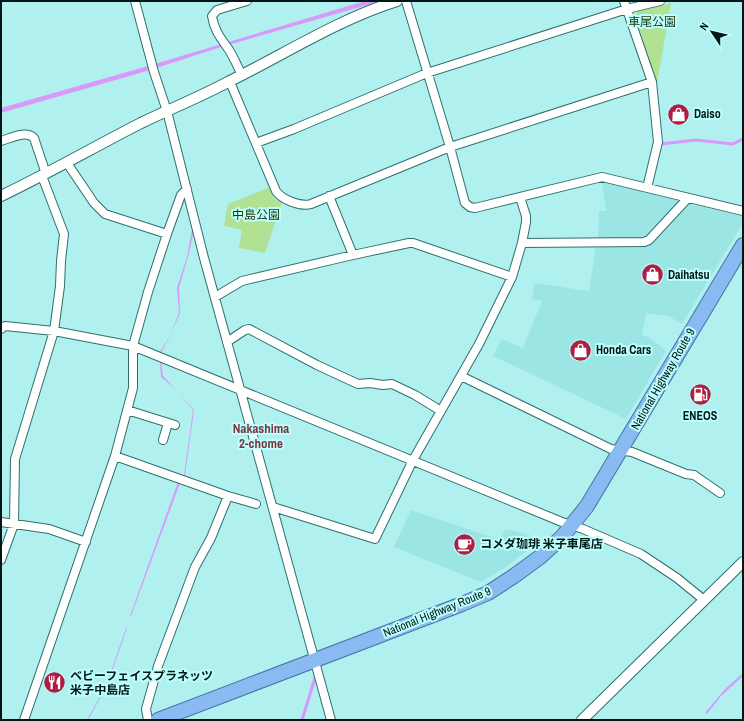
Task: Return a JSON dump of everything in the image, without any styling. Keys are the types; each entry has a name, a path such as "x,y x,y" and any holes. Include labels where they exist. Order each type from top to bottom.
{"highway":[{"name":"National Highway Route 9","path":"158,720 488,593 540,557 562,537 588,506 743,245"}],"street":[{"path":"135,1 154,72 167,111 227,342 330,720"},
{"path":"242,75 215,29 212,16 217,10 247,1"},
{"path":"406,1 450,147 465,203 468,206 475,208 602,177 743,211"},
{"path":"624,1 652,82 658,142 647,188"},
{"path":"256,143 294,129 427,73 660,1"},
{"path":"1,196 44,175 141,123 230,82 359,15 394,2"},
{"path":"230,82 276,191 280,196 305,205 450,147 652,82"},
{"path":"1,141 24,134 30,134 34,138 44,175 64,234 60,286 54,331 15,459 14,524 1,560"},
{"path":"67,163 94,203 105,214 167,234"},
{"path":"24,720 115,456 133,388 133,346 148,292 167,234 181,195 187,189"},
{"path":"329,196 353,255"},
{"path":"273,507 375,539 413,460 497,310 512,277 522,243 526,216 520,197"},
{"path":"522,243 644,242 649,240 687,198"},
{"path":"215,297 242,281 353,255 413,243 512,277"},
{"path":"1,329 5,326 54,331 133,346 641,554 677,578 704,600"},
{"path":"227,342 249,329 317,366 358,384 392,384 415,395 441,412"},
{"path":"461,376 610,449 632,452 686,474 694,475 720,493"},
{"path":"127,410 172,424 163,440"},
{"path":"115,456 228,496 256,504"},
{"path":"148,720 146,709 158,666 195,566 211,538 228,496"},
{"path":"1,522 49,529 86,542"},
{"path":"582,720 743,562"}],"shaded area":[{"path":"365,1 381,1 1,113 1,108"},
{"path":"602,181 677,200 678,204 645,239 598,241 599,211 606,211"},
{"path":"690,202 743,214 743,223 682,324 668,316 646,313 642,335 650,338 666,351 626,419 493,356 501,339 523,348 542,301 532,299 534,283 589,291 596,246 640,246"},
{"path":"192,230 194,230 179,288 180,313 171,334 179,312 177,288 187,257"},
{"path":"171,334 161,353 160,352"},
{"path":"161,361 163,376 174,388 161,377"},
{"path":"177,392 194,410 185,475 193,410"},
{"path":"178,482 180,483 130,616"},
{"name":"コメダ珈琲 米子車尾店","path":"411,510 501,540 505,529 529,535 539,541 506,567 481,582 394,547"},
{"path":"126,628 107,686 87,720 106,686"},
{"path":"743,673 743,676 721,696 707,714 705,713 725,689"}],"green space":[{"name":"車尾公園","path":"671,3 657,84 635,17 638,11"},
{"name":"中島公園","path":"270,187 275,200 282,202 265,253 239,248 242,230 224,226 228,204"}],"waterway":[{"path":"661,144 696,140 733,144 743,139"},
{"path":"302,720 315,678"}],"place":[{"name":"Daiso","path":"679,114"},
{"name":"Daihatsu","path":"652,275"},
{"name":"Honda Cars","path":"580,350"},
{"name":"ENEOS","path":"700,395"},
{"name":"コメダ珈琲 米子車尾店","path":"465,544"},
{"name":"ベビーフェイスプラネッツ 米子中島店","path":"54,683"}],"district":[{"name":"Nakashima 2-chome","path":"261,436"}]}
